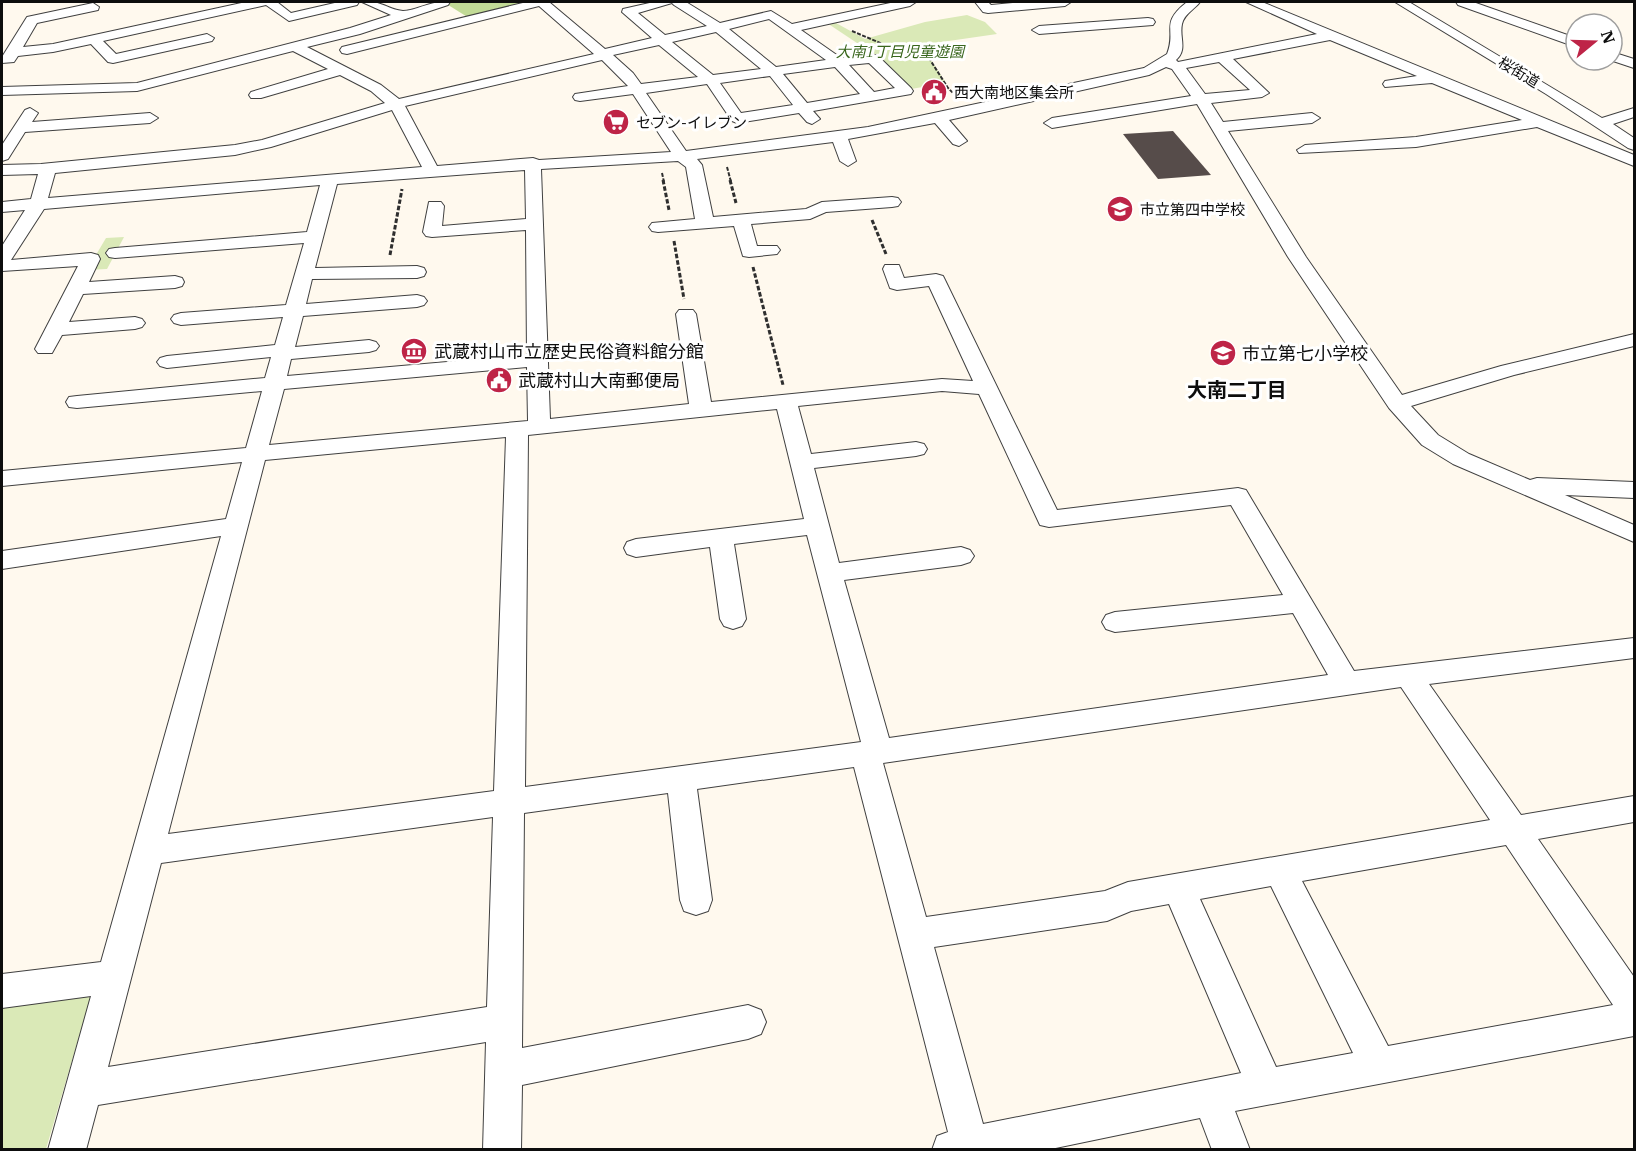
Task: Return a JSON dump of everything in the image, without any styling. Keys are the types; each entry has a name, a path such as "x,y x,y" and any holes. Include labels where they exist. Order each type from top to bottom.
{"street":[{"path":"8,56 261,2"},
{"path":"270,2 289,16 346,2"},
{"path":"368,2 403,15"},
{"path":"2,91 141,86 236,60 355,32 444,2"},
{"path":"318,57 541,2 628,76 682,156 694,165 705,223"},
{"path":"580,97 712,81 872,58 906,91 737,118 712,81 628,12 667,2"},
{"path":"678,2 720,28 774,72 804,109 833,137 848,161"},
{"path":"791,28 910,2"},
{"path":"981,2 988,9 1065,2"},
{"path":"1039,30 1160,32 1174,26 1179,12 1194,2"},
{"path":"1252,2 1635,161"},
{"name":"桜街道","path":"1401,2 1635,145"},
{"path":"1462,2 1564,39"},
{"path":"1027,4 1039,30 1051,43"},
{"path":"1482,9 1501,4"},
{"path":"757,6 839,63 871,97"},
{"path":"1135,8 1176,50 1172,64"},
{"path":"8,56 32,20 97,10 121,32"},
{"path":"315,11 355,32"},
{"path":"2,170 41,169 235,150 265,144 396,104 771,15"},
{"path":"183,19 236,60"},
{"path":"2,207 405,173 723,152 833,137 939,118 1138,74 1172,64 1222,57 1333,35"},
{"path":"94,39 113,59 207,38"},
{"path":"296,47 376,88 396,104 432,171"},
{"path":"1052,123 1201,99 1263,93 1222,57"},
{"path":"1172,64 1201,99 1296,257 1396,403 1430,440 1461,459 1635,534"},
{"path":"256,95 341,70"},
{"path":"1390,84 1435,78"},
{"path":"141,86 155,98"},
{"path":"2,156 45,90"},
{"path":"1601,123 1635,112"},
{"path":"20,128 150,118"},
{"path":"939,118 959,141"},
{"path":"1218,127 1312,118"},
{"path":"1305,150 1416,142 1539,122"},
{"path":"502,1149 510,802 528,428 536,360 533,164"},
{"path":"2,259 38,204 47,172 41,169"},
{"path":"68,1149 330,179"},
{"path":"658,227 810,214 822,207 892,202"},
{"path":"435,206 432,232 534,224"},
{"path":"741,220 749,252 771,250"},
{"path":"115,253 314,237"},
{"path":"2,266 91,259 45,349"},
{"path":"304,274 388,265 417,272"},
{"path":"383,303 388,265"},
{"path":"892,269 897,284 936,280 985,388 1049,519 1238,496 1347,683"},
{"path":"75,289 175,282"},
{"path":"181,319 417,300"},
{"path":"686,314 701,409"},
{"path":"56,329 135,322"},
{"path":"1396,403 1508,370 1635,340"},
{"path":"167,362 369,346"},
{"path":"77,402 536,360"},
{"path":"2,478 528,428 942,385 985,388"},
{"path":"786,400 872,752 961,1147 1211,1097 1635,1018"},
{"path":"801,462 915,449"},
{"path":"1522,486 1635,490"},
{"path":"2,560 236,526"},
{"path":"636,548 817,526"},
{"path":"721,538 733,619"},
{"path":"829,573 960,556"},
{"path":"1115,622 1300,603"},
{"path":"148,851 872,752 1347,683 1635,648"},
{"path":"1408,675 1635,1006"},
{"path":"681,778 696,900"},
{"path":"912,935 1107,906 1128,897 1635,809"},
{"path":"1279,870 1379,1066"},
{"path":"1179,889 1266,1087"},
{"path":"2,991 114,977"},
{"path":"84,1089 505,1022"},
{"path":"504,1070 748,1022"},
{"path":"1211,1097 1231,1149"}],"path":[{"path":"829,19 865,38 870,37 892,48 920,44 948,88 972,111"},
{"path":"723,152 741,220"},
{"path":"388,265 405,173"},
{"path":"749,252 786,400"}],"green space":[{"path":"533,2 469,18 445,3"},
{"name":"大南1丁目児童遊園","path":"967,15 985,22 997,34 921,45 946,83 911,89 875,55 827,23 836,23 865,39 925,22"},
{"path":"124,237 107,269 87,270 106,238"},
{"path":"93,989 46,1149 2,1150 2,1003"}],"building":[{"path":"1173,131 1211,175 1158,179 1123,134"}],"place":[{"name":"西大南地区集会所","path":"934,92"},
{"name":"セブン-イレブン","path":"616,122"},
{"name":"市立第四中学校","path":"1120,209"},
{"name":"武蔵村山市立歴史民俗資料館分館","path":"414,351"},
{"name":"市立第七小学校","path":"1223,353"},
{"name":"武蔵村山大南郵便局","path":"499,380"}],"district":[{"name":"大南二丁目","path":"1237,389"}]}
